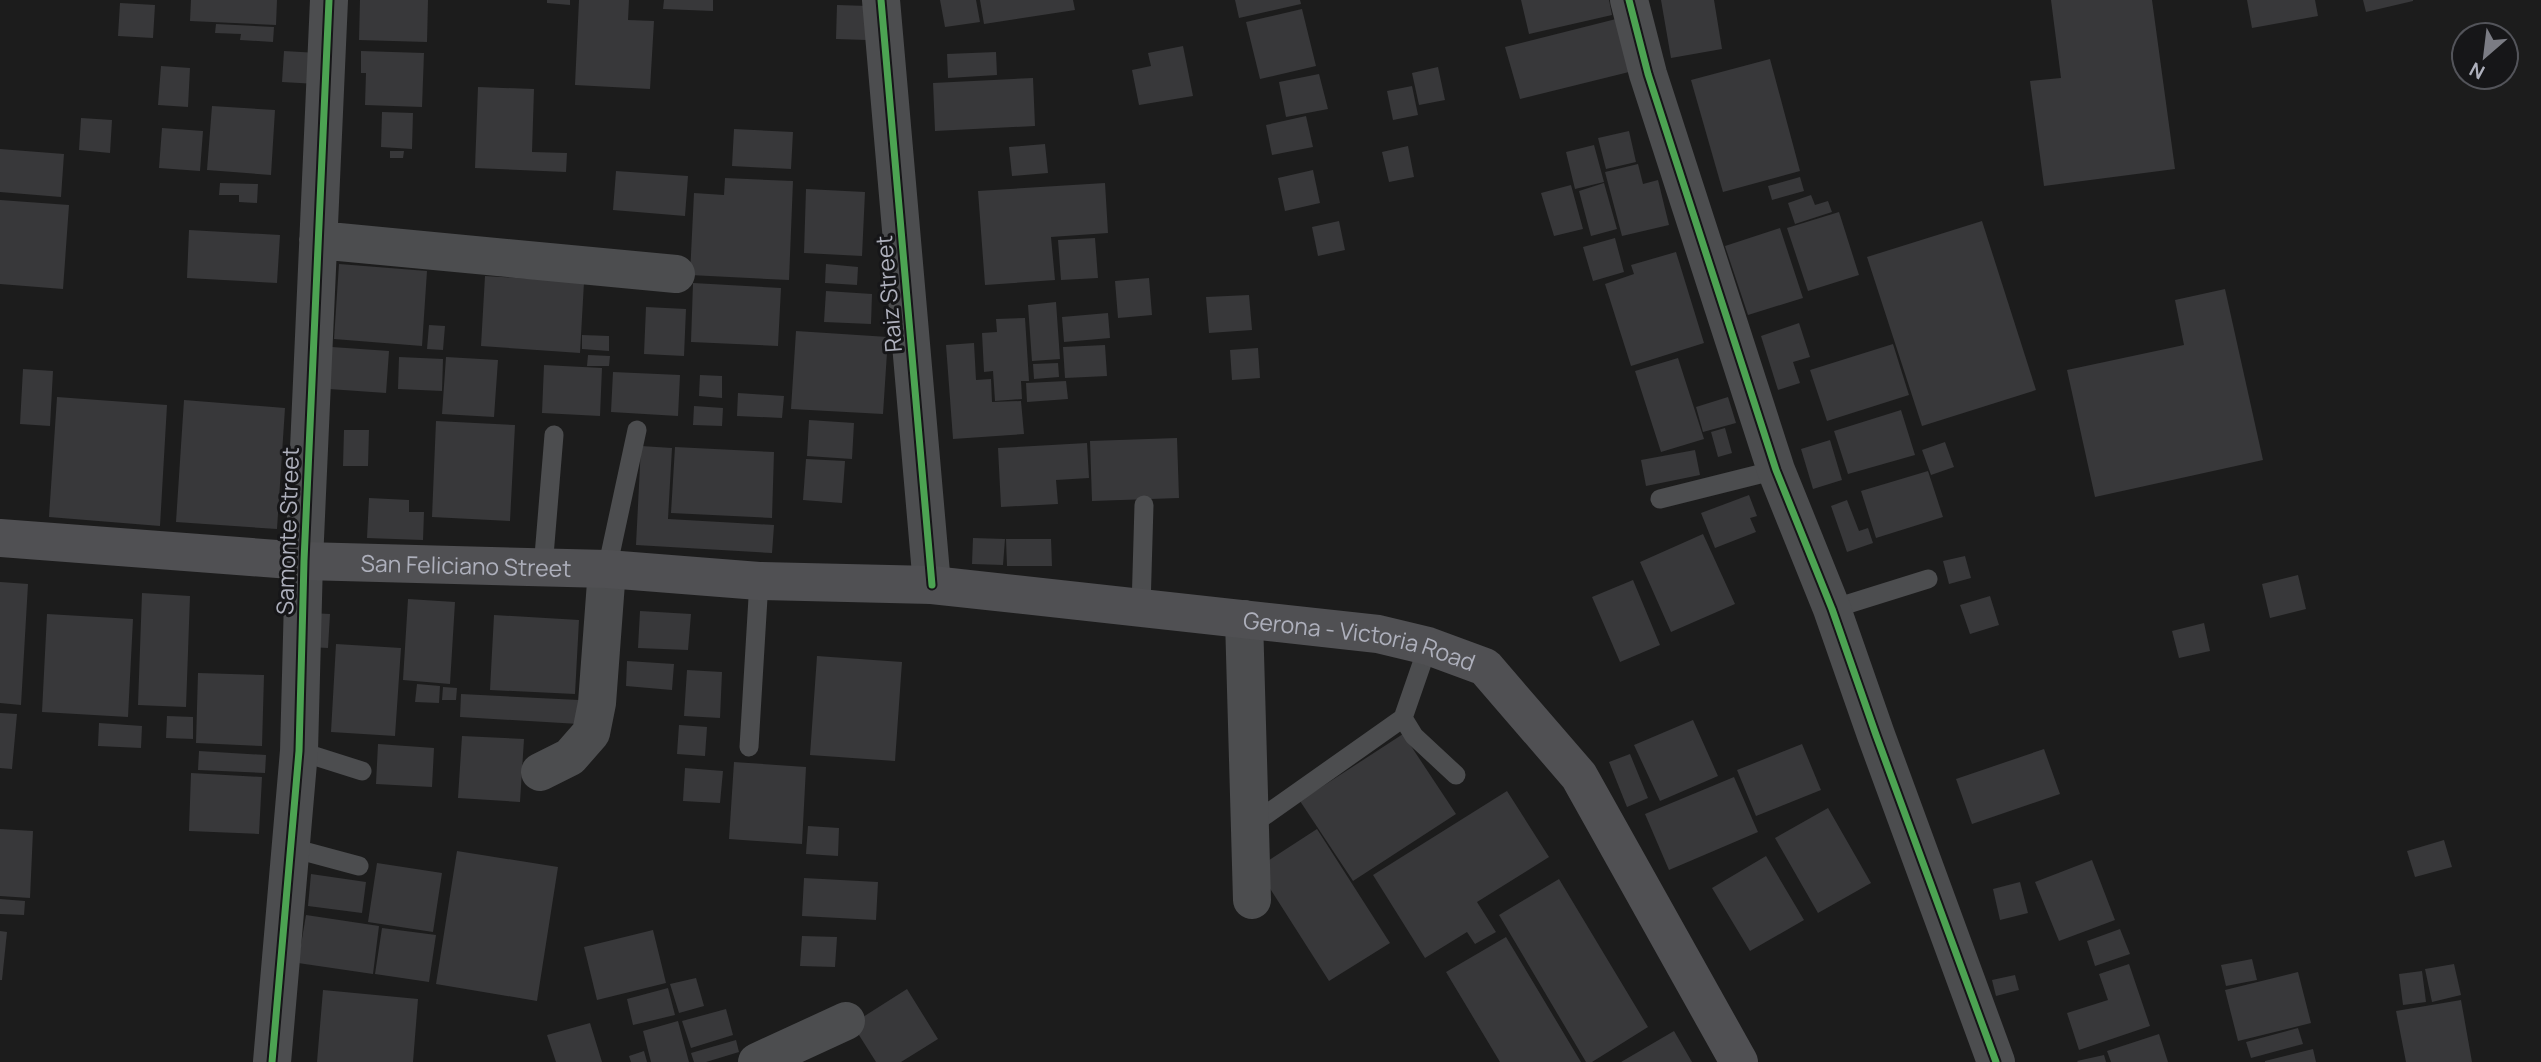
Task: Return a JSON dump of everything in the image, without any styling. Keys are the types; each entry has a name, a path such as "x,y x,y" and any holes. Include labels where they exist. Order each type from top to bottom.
{"main road":[{"name":"San Feliciano Street","path":"0,538 304,561 607,569 759,581 932,585"},
{"name":"Gerona - Victoria Road","path":"932,585 1378,634 1428,646 1485,667 1579,776 1739,1062"}],"street":[{"name":"Samonte Street","path":"272,1062 299,751 304,561 329,0"},
{"name":"Raiz Street","path":"881,0 932,585"},
{"path":"1629,0 1648,74 1776,470 1832,609 1996,1062"},
{"path":"318,240 676,274"},
{"path":"540,772 570,757 591,733 597,703 607,569"},
{"path":"1244,620 1252,900"},
{"path":"757,1062 846,1021"}],"lane":[{"path":"607,569 637,430"},
{"path":"543,568 554,435"},
{"path":"1660,499 1776,470"},
{"path":"1142,608 1144,505"},
{"path":"1832,609 1928,579"},
{"path":"749,747 759,581"},
{"path":"1250,826 1404,718 1428,646"},
{"path":"1404,718 1414,736 1455,775"},
{"path":"299,751 362,771"},
{"path":"292,848 359,866"}],"building":[{"path":"191,0 277,0 276,25 190,21"},
{"path":"360,0 428,0 427,42 359,40"},
{"path":"547,0 570,0 570,5 547,3"},
{"path":"579,0 629,0 628,20 654,21 650,89 575,85"},
{"path":"664,0 713,0 713,11 663,9"},
{"path":"940,0 976,0 980,22 945,27"},
{"path":"980,0 1073,0 1075,10 984,24"},
{"path":"1235,0 1300,0 1301,4 1239,18"},
{"path":"1521,0 1609,0 1612,15 1529,34"},
{"path":"1661,0 1714,0 1722,49 1671,58"},
{"path":"2051,0 2152,0 2175,169 2044,186 2030,81 2061,78"},
{"path":"2247,0 2315,0 2318,16 2252,28"},
{"path":"2363,0 2413,0 2413,1 2366,12"},
{"path":"120,3 155,5 153,38 118,36"},
{"path":"837,5 868,6 867,40 836,39"},
{"path":"1302,9 1316,66 1260,79 1246,22"},
{"path":"1620,18 1629,72 1520,99 1505,47"},
{"path":"216,24 274,27 273,42 240,40 241,34 215,33"},
{"path":"1183,46 1193,96 1139,105 1132,70 1151,66 1148,53"},
{"path":"284,51 318,53 317,84 282,82"},
{"path":"361,51 424,53 422,107 365,105 366,73 361,73"},
{"path":"996,52 997,75 948,78 947,54"},
{"path":"1770,59 1800,171 1723,192 1691,80"},
{"path":"161,66 190,68 188,107 158,105"},
{"path":"1438,67 1445,100 1419,105 1412,73"},
{"path":"1319,74 1328,109 1286,117 1279,82"},
{"path":"1033,78 1035,126 935,131 933,83"},
{"path":"1412,86 1418,115 1393,120 1387,91"},
{"path":"478,87 534,89 532,152 567,153 566,172 475,168"},
{"path":"212,106 275,110 271,175 207,170"},
{"path":"382,112 413,113 412,149 381,147"},
{"path":"1306,116 1313,147 1272,155 1266,125"},
{"path":"81,118 112,120 110,153 79,150"},
{"path":"162,128 203,131 200,171 159,168"},
{"path":"734,129 793,132 791,169 732,166"},
{"path":"1629,131 1636,162 1606,169 1598,138"},
{"path":"1045,144 1048,173 1012,176 1009,147"},
{"path":"1594,145 1604,182 1575,189 1566,152"},
{"path":"1408,146 1414,177 1389,182 1382,152"},
{"path":"0,149 64,154 61,197 0,192"},
{"path":"390,151 404,151 403,158 390,158"},
{"path":"1638,164 1643,184 1658,180 1669,225 1622,236 1605,172"},
{"path":"1313,170 1320,203 1285,211 1278,178"},
{"path":"616,171 688,176 685,216 613,210"},
{"path":"1800,177 1804,191 1772,200 1768,186"},
{"path":"725,178 793,181 789,280 690,275 694,193 724,195"},
{"path":"220,183 258,184 257,203 239,202 239,195 219,195"},
{"path":"1105,183 1108,233 1051,237 1055,280 985,285 978,191"},
{"path":"1604,183 1617,229 1591,236 1579,191"},
{"path":"1571,185 1583,229 1554,236 1541,193"},
{"path":"806,189 865,192 862,256 804,253"},
{"path":"1811,195 1815,205 1828,201 1832,212 1795,224 1788,203"},
{"path":"0,200 69,205 63,289 0,284"},
{"path":"1839,212 1859,275 1808,291 1787,228"},
{"path":"1339,221 1345,250 1318,256 1312,227"},
{"path":"1982,221 2036,390 1922,426 1867,257"},
{"path":"1780,228 1803,298 1748,315 1725,246"},
{"path":"189,230 280,235 277,283 187,278"},
{"path":"1095,238 1098,278 1061,280 1058,240"},
{"path":"1615,238 1624,272 1593,281 1583,247"},
{"path":"1676,252 1704,343 1631,366 1605,284 1634,274 1631,265"},
{"path":"339,264 427,271 422,346 334,339"},
{"path":"826,264 858,267 857,285 825,283"},
{"path":"485,276 584,282 580,353 481,346"},
{"path":"1149,278 1152,315 1118,318 1115,281"},
{"path":"693,283 781,288 778,346 691,342"},
{"path":"2225,289 2263,460 2095,497 2067,370 2184,345 2175,300"},
{"path":"826,291 872,294 871,324 824,322"},
{"path":"1249,295 1252,330 1209,333 1206,297"},
{"path":"1056,302 1060,359 1032,361 1028,305"},
{"path":"646,307 686,309 684,356 644,354"},
{"path":"1108,313 1110,338 1064,342 1062,317"},
{"path":"1025,318 1029,381 1021,381 1022,399 995,401 993,371 984,372 982,333 997,332 996,319"},
{"path":"1799,323 1810,357 1793,362 1800,383 1778,390 1761,336"},
{"path":"429,325 445,326 443,350 427,349"},
{"path":"796,331 888,337 883,414 791,409"},
{"path":"582,335 609,336 609,351 582,349"},
{"path":"974,343 976,380 991,379 992,402 1021,401 1024,434 953,439 946,345"},
{"path":"1893,344 1909,395 1827,421 1810,370"},
{"path":"1105,345 1107,376 1065,378 1063,347"},
{"path":"332,347 389,351 386,393 329,389"},
{"path":"1258,348 1260,378 1232,380 1230,350"},
{"path":"588,355 610,356 609,366 587,366"},
{"path":"399,357 443,359 442,391 398,389"},
{"path":"446,357 498,360 494,417 442,414"},
{"path":"1678,358 1704,439 1661,452 1635,371"},
{"path":"1058,363 1059,377 1034,379 1033,364"},
{"path":"544,365 602,368 600,416 542,413"},
{"path":"23,369 53,371 50,426 20,424"},
{"path":"613,372 680,375 678,416 611,412"},
{"path":"700,375 722,376 722,398 699,396"},
{"path":"1066,381 1068,399 1027,402 1026,383"},
{"path":"738,393 784,396 782,418 737,416"},
{"path":"57,397 167,405 160,526 49,517"},
{"path":"1728,397 1736,423 1703,432 1696,407"},
{"path":"184,400 285,408 277,529 176,522"},
{"path":"694,406 723,408 722,426 693,425"},
{"path":"1901,410 1915,455 1848,474 1834,431"},
{"path":"809,420 854,423 852,459 807,456"},
{"path":"436,421 515,425 510,521 432,517"},
{"path":"1725,428 1732,453 1718,457 1711,432"},
{"path":"344,430 369,430 368,466 343,466"},
{"path":"1177,438 1179,498 1092,501 1090,441"},
{"path":"1830,440 1842,480 1813,489 1801,449"},
{"path":"1945,442 1954,467 1931,475 1922,450"},
{"path":"1087,443 1089,478 1056,480 1058,504 1001,507 998,448"},
{"path":"641,446 672,448 668,519 774,525 772,553 636,545"},
{"path":"675,447 774,452 772,518 671,513"},
{"path":"1695,450 1700,475 1646,486 1641,460"},
{"path":"806,459 845,461 842,503 803,500"},
{"path":"1928,471 1943,517 1876,538 1861,491"},
{"path":"1749,495 1757,516 1750,518 1756,532 1715,548 1701,513"},
{"path":"369,498 409,500 409,512 424,512 423,540 367,538"},
{"path":"1847,500 1859,531 1868,528 1873,543 1847,552 1831,506"},
{"path":"1703,534 1735,604 1671,632 1640,562"},
{"path":"973,538 1005,539 1003,565 972,564"},
{"path":"1006,539 1051,539 1052,566 1007,566"},
{"path":"1965,556 1971,578 1949,584 1943,561"},
{"path":"2298,575 2306,609 2270,618 2262,584"},
{"path":"1633,580 1660,645 1620,662 1592,597"},
{"path":"0,582 28,584 21,705 0,703"},
{"path":"142,593 190,596 186,707 138,705"},
{"path":"1990,596 1999,625 1970,634 1960,605"},
{"path":"408,599 455,602 450,684 403,680"},
{"path":"640,611 691,614 688,650 638,648"},
{"path":"310,613 330,614 328,648 309,647"},
{"path":"47,614 133,619 128,717 42,712"},
{"path":"494,615 579,620 575,694 490,690"},
{"path":"2204,623 2210,651 2179,658 2172,631"},
{"path":"336,644 401,648 395,736 331,732"},
{"path":"817,656 902,662 895,761 810,755"},
{"path":"627,661 674,664 672,690 626,686"},
{"path":"687,670 722,672 720,718 684,716"},
{"path":"198,673 264,675 262,746 196,743"},
{"path":"417,684 440,686 439,703 415,702"},
{"path":"443,687 457,688 456,700 442,700"},
{"path":"461,694 579,700 579,724 460,717"},
{"path":"0,713 17,714 12,769 0,768"},
{"path":"167,716 193,717 193,739 166,738"},
{"path":"1693,720 1718,776 1660,801 1634,745"},
{"path":"99,723 142,726 141,748 98,746"},
{"path":"679,725 707,727 705,756 677,754"},
{"path":"1403,734 1456,814 1353,881 1300,801"},
{"path":"462,736 524,739 520,802 458,798"},
{"path":"378,744 434,748 432,787 376,784"},
{"path":"1802,744 1821,790 1756,816 1737,770"},
{"path":"2044,749 2060,794 1972,824 1956,779"},
{"path":"199,751 266,755 265,773 198,770"},
{"path":"1630,754 1648,798 1627,807 1609,762"},
{"path":"734,762 806,767 802,844 729,839"},
{"path":"685,768 723,771 720,803 683,801"},
{"path":"191,773 262,777 259,834 189,831"},
{"path":"1734,777 1758,832 1669,870 1645,814"},
{"path":"1507,791 1549,857 1477,902 1496,932 1475,944 1467,932 1425,958 1373,875"},
{"path":"1828,808 1871,883 1818,913 1775,838"},
{"path":"808,826 839,828 838,856 806,854"},
{"path":"0,829 33,831 30,898 0,896"},
{"path":"1317,829 1390,943 1329,981 1257,868"},
{"path":"2444,840 2452,867 2415,877 2407,851"},
{"path":"457,851 558,867 537,1001 436,984"},
{"path":"1766,856 1804,920 1750,951 1712,888"},
{"path":"2092,860 2115,920 2059,941 2035,882"},
{"path":"377,863 442,873 433,932 368,922"},
{"path":"311,874 366,882 362,913 308,906"},
{"path":"804,878 878,882 876,920 802,916"},
{"path":"1559,879 1648,1027 1592,1062 1586,1062 1499,915"},
{"path":"2020,882 2028,913 2000,920 1993,889"},
{"path":"0,899 25,901 24,915 0,914"},
{"path":"306,915 379,926 373,974 298,963"},
{"path":"382,928 436,935 429,982 375,974"},
{"path":"2120,929 2130,954 2095,966 2087,941"},
{"path":"653,930 666,983 597,1000 584,947"},
{"path":"0,931 7,932 2,980 0,980"},
{"path":"802,936 837,937 835,967 800,966"},
{"path":"1506,937 1581,1062 1500,1062 1446,972"},
{"path":"2252,959 2257,980 2226,986 2221,965"},
{"path":"2129,964 2150,1026 2079,1050 2067,1013 2108,1000 2099,974"},
{"path":"2454,964 2461,995 2432,1002 2425,969"},
{"path":"2422,971 2426,1002 2403,1005 2399,974"},
{"path":"2298,972 2311,1023 2238,1041 2225,990"},
{"path":"2015,975 2019,990 1996,996 1992,980"},
{"path":"696,978 704,1006 679,1013 670,984"},
{"path":"668,988 675,1015 633,1025 627,999"},
{"path":"907,989 938,1039 901,1062 876,1062 852,1024"},
{"path":"323,990 418,999 413,1062 317,1062"},
{"path":"2461,1000 2472,1062 2406,1062 2396,1011"},
{"path":"726,1009 733,1035 691,1048 682,1021"},
{"path":"678,1021 689,1062 651,1062 643,1031"},
{"path":"590,1023 602,1062 556,1062 547,1035"},
{"path":"2298,1028 2303,1044 2251,1058 2246,1042"},
{"path":"1674,1031 1692,1062 1621,1062"},
{"path":"2159,1034 2168,1062 2111,1062 2107,1051"},
{"path":"736,1040 739,1052 706,1062 694,1062 691,1053"},
{"path":"2313,1049 2316,1062 2265,1062 2265,1061"},
{"path":"644,1051 647,1062 631,1062 629,1056"},
{"path":"2104,1055 2106,1062 2077,1061"}],"cycle path":[{"path":"272,1062 299,751 304,561 329,0"},
{"path":"881,0 932,585"},
{"path":"1629,0 1648,74 1776,470 1832,609 1996,1062"}]}
